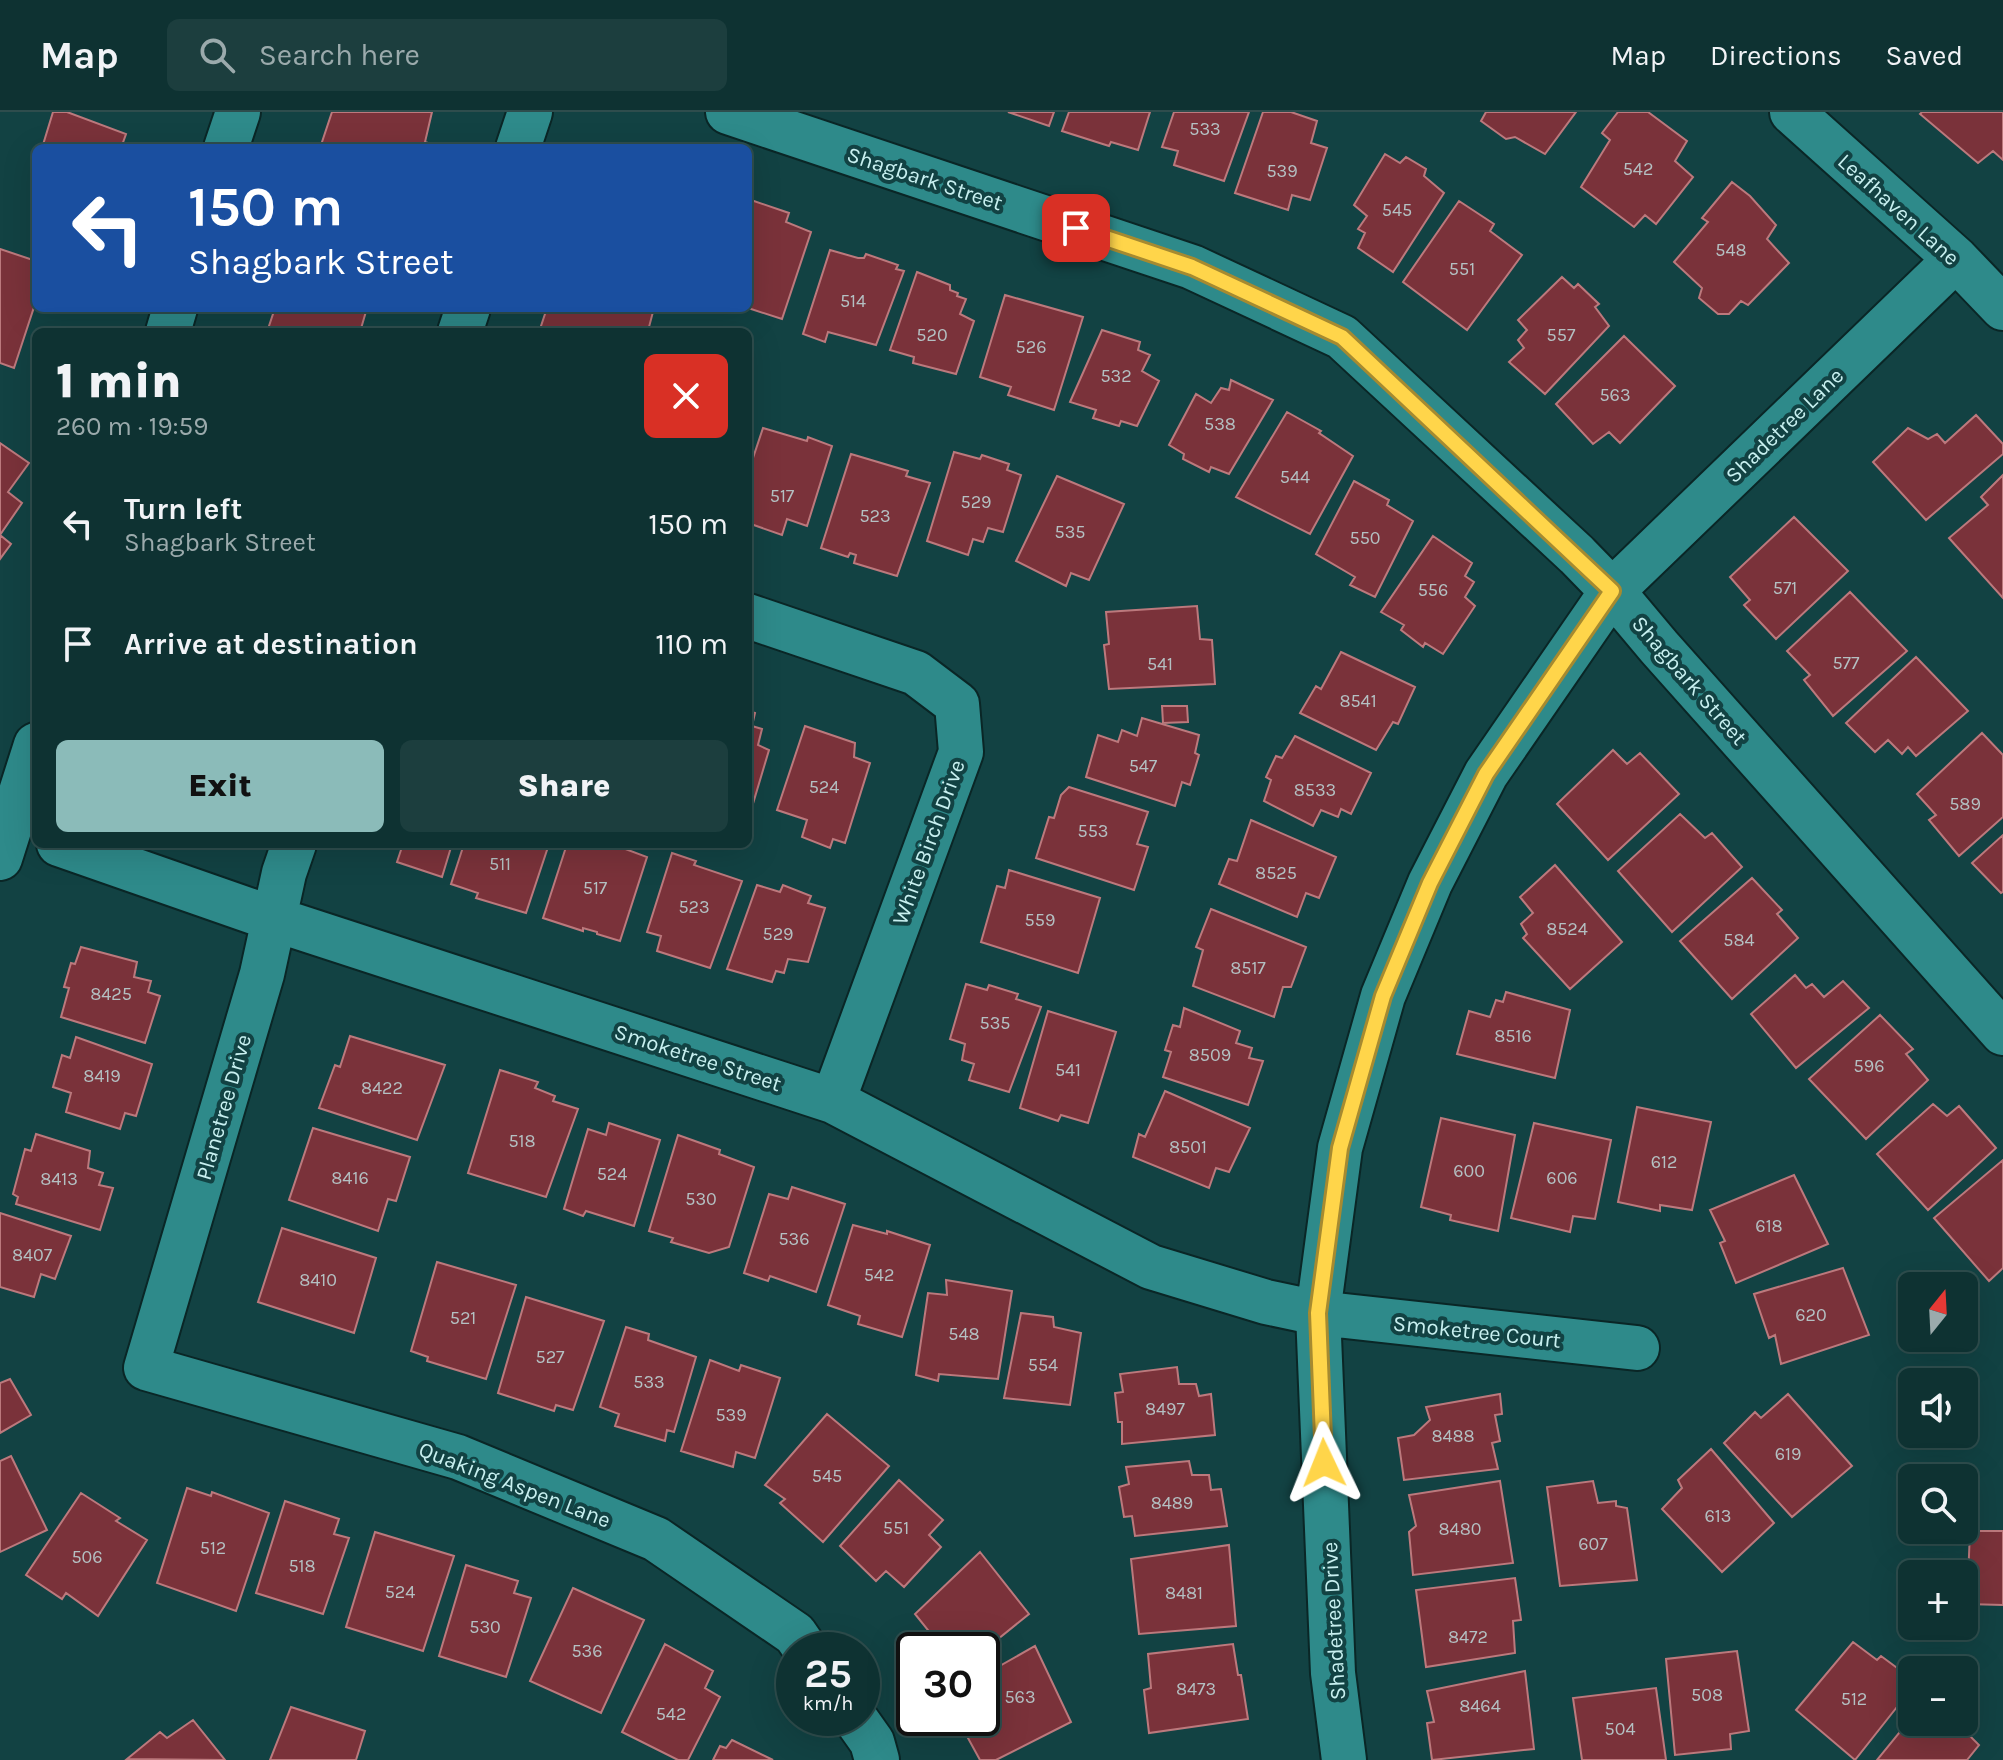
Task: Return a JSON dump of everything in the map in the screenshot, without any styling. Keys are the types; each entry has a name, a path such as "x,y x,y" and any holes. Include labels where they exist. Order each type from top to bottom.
{"street":[{"path":"227,144 238,112"},
{"path":"519,144 530,112"},
{"name":"Shagbark Street","path":"728,112 1192,267 1342,337 1612,591 2003,1033"},
{"name":"Leafhaven Lane","path":"1792,112 1956,259 2003,308"},
{"name":"Shadetree Lane","path":"1612,591 1956,259"},
{"name":"Shadetree Drive","path":"1344,1760 1333,1673 1318,1313 1340,1148 1383,996 1430,883 1486,774 1612,591"},
{"name":"White Birch Drive","path":"752,617 916,673 957,704 961,752 833,1101"},
{"path":"12,835 32,760"},
{"name":"Smoketree Street","path":"70,848 274,919 833,1101 1151,1267 1266,1302 1318,1313"},
{"name":"Planetree Drive","path":"146,1368 262,974 293,848"},
{"name":"Smoketree Court","path":"1318,1313 1637,1348"},
{"name":"Quaking Aspen Lane","path":"146,1368 458,1457 656,1539 792,1632"},
{"path":"868,1736 877,1760"}],"building":[{"path":"53,112 67,112 126,134 122,144 43,144"},
{"path":"332,112 432,112 425,142 428,144 321,144"},
{"path":"1008,112 1054,112 1049,126"},
{"path":"1069,112 1150,112 1138,150 1111,142 1109,146 1062,131"},
{"path":"1174,112 1249,112 1224,181 1174,165 1178,151 1162,147"},
{"path":"1263,112 1291,112 1317,121 1311,143 1327,148 1310,200 1292,195 1288,210 1235,193"},
{"path":"1486,112 1576,112 1545,154 1515,137 1506,139 1481,121"},
{"path":"1618,112 1648,112 1687,141 1675,161 1693,177 1656,224 1645,215 1634,227 1581,187 1610,140 1602,133"},
{"path":"2003,112 2003,160 1993,151 1978,163 1920,114"},
{"path":"1385,154 1400,163 1406,157 1426,169 1424,176 1444,193 1393,272 1358,248 1365,233 1358,229 1367,216 1354,205"},
{"path":"1732,182 1750,196 1776,225 1767,239 1789,263 1748,305 1741,301 1729,314 1718,314 1699,298 1702,288 1674,262 1708,222 1702,218"},
{"path":"752,200 789,213 786,222 811,232 782,319 752,309"},
{"path":"1459,201 1494,224 1490,231 1522,255 1467,330 1403,282"},
{"path":"0,249 32,260 32,312 14,368 0,363"},
{"path":"830,250 858,258 864,258 866,254 898,265 896,269 904,271 876,345 828,332 825,342 803,334"},
{"path":"917,272 950,285 950,290 966,299 960,314 974,321 956,374 913,363 914,357 890,350"},
{"path":"1562,277 1574,288 1578,284 1599,304 1595,307 1609,326 1545,394 1509,362 1524,348 1518,340 1527,330 1518,320"},
{"path":"1005,295 1083,317 1054,410 1008,395 1011,387 980,377"},
{"path":"274,312 366,312 361,328 268,328"},
{"path":"546,312 653,312 649,327 652,328 540,328"},
{"path":"1102,330 1140,342 1138,350 1150,355 1142,371 1159,381 1137,426 1121,421 1119,426 1093,418 1096,410 1070,402"},
{"path":"1624,336 1675,386 1620,443 1609,432 1593,444 1556,404"},
{"path":"1231,380 1273,400 1229,474 1211,467 1209,472 1183,459 1184,454 1169,445 1196,394 1211,403 1221,388 1229,390"},
{"path":"1287,412 1321,431 1319,433 1353,456 1310,534 1236,497"},
{"path":"1976,415 2003,444 2003,454 1926,520 1873,462 1908,428 1928,439 1937,434 1945,443"},
{"path":"763,428 807,441 808,437 832,446 807,526 787,519 782,535 752,524 752,461"},
{"path":"0,443 29,463 8,492 22,503 0,535"},
{"path":"954,452 980,459 982,455 1009,464 1007,470 1021,475 1003,532 988,528 983,542 973,539 968,555 927,541"},
{"path":"851,454 908,471 906,476 930,483 897,576 854,563 856,555 850,553 848,557 821,548"},
{"path":"2003,475 2003,598 1949,538 1988,505 1981,497"},
{"path":"1057,476 1124,504 1089,580 1071,573 1066,586 1016,561"},
{"path":"1354,481 1389,500 1387,505 1413,521 1375,597 1350,585 1355,577 1316,554"},
{"path":"1794,517 1848,571 1776,639 1744,605 1750,600 1730,577"},
{"path":"0,535 11,544 0,559"},
{"path":"1433,536 1472,563 1465,576 1474,582 1465,597 1475,606 1443,654 1425,643 1423,647 1401,630 1404,625 1381,612"},
{"path":"1850,592 1907,651 1833,716 1804,680 1810,675 1787,651"},
{"path":"1197,606 1200,639 1212,640 1215,684 1109,689 1104,645 1109,644 1106,612"},
{"path":"1341,652 1415,687 1398,724 1393,722 1376,750 1300,713 1316,686 1321,689"},
{"path":"1916,657 1968,711 1916,756 1908,747 1902,754 1888,740 1875,752 1846,723"},
{"path":"1162,706 1187,706 1188,722 1163,723"},
{"path":"1142,718 1199,735 1195,753 1199,755 1190,785 1182,782 1175,806 1086,777 1098,735 1118,742 1122,730 1137,736"},
{"path":"752,726 762,729 758,745 769,750 752,807"},
{"path":"805,726 855,743 854,757 870,763 845,843 833,839 830,848 802,837 807,820 777,810"},
{"path":"1982,733 2003,755 2003,817 1959,856 1929,820 1936,815 1917,794"},
{"path":"1295,736 1371,773 1351,814 1341,809 1338,817 1321,810 1313,826 1264,801 1271,780 1266,777 1276,756 1282,758"},
{"path":"1613,750 1627,764 1640,753 1679,794 1608,860 1557,804"},
{"path":"1069,787 1148,812 1137,844 1148,847 1134,890 1036,858 1049,817 1054,818 1061,795"},
{"path":"1680,814 1705,838 1712,833 1742,867 1672,932 1618,871"},
{"path":"1251,820 1336,857 1319,898 1306,893 1297,917 1219,884 1229,859 1237,861"},
{"path":"2003,835 2003,892 2001,893 1972,863"},
{"path":"402,848 451,848 442,877 397,862"},
{"path":"463,848 548,848 526,913 476,898 478,893 451,884"},
{"path":"566,848 623,848 647,857 620,941 543,918"},
{"path":"672,853 696,861 694,865 742,881 710,968 657,951 661,936 647,932"},
{"path":"1555,865 1622,942 1570,989 1523,938 1527,934 1521,924 1533,913 1520,897"},
{"path":"1009,870 1100,898 1078,973 981,942 997,886 1005,888"},
{"path":"1752,878 1782,910 1777,914 1798,938 1732,999 1680,941"},
{"path":"757,885 780,892 783,885 811,896 808,903 825,908 808,962 788,959 784,973 776,971 772,982 727,969"},
{"path":"1211,909 1306,947 1291,987 1283,987 1274,1017 1193,986 1203,950 1196,947"},
{"path":"81,947 137,962 134,977 151,981 148,992 160,996 145,1043 61,1017 69,988 64,987 71,963 75,964"},
{"path":"1795,975 1806,988 1812,984 1824,997 1843,981 1869,1008 1796,1068 1751,1014"},
{"path":"966,984 987,990 989,985 1018,994 1016,999 1041,1007 1009,1092 969,1080 974,1064 962,1060 965,1044 950,1039"},
{"path":"1506,992 1570,1010 1555,1078 1457,1054 1469,1011 1490,1017 1496,1000 1503,1002"},
{"path":"1184,1008 1240,1031 1236,1043 1252,1048 1249,1058 1263,1061 1248,1105 1163,1077 1171,1052 1165,1050 1173,1025 1180,1027"},
{"path":"1048,1011 1116,1032 1088,1123 1061,1115 1058,1121 1020,1108"},
{"path":"1880,1015 1913,1049 1906,1054 1928,1080 1866,1139 1809,1079"},
{"path":"350,1036 445,1065 417,1140 319,1108 335,1065 340,1067"},
{"path":"76,1037 152,1064 136,1116 125,1113 120,1129 66,1112 71,1093 53,1087 62,1055 70,1058"},
{"path":"500,1070 538,1082 535,1088 555,1096 553,1101 578,1109 546,1197 468,1173"},
{"path":"1165,1091 1250,1128 1229,1172 1216,1168 1209,1188 1133,1157 1139,1134 1145,1137"},
{"path":"1933,1104 1947,1116 1959,1106 1996,1148 1928,1210 1877,1154"},
{"path":"1637,1107 1711,1122 1692,1210 1660,1205 1660,1211 1618,1202"},
{"path":"1441,1118 1515,1135 1498,1231 1450,1220 1451,1215 1421,1207"},
{"path":"609,1123 660,1140 634,1226 586,1211 583,1216 564,1209 588,1129 606,1135"},
{"path":"1534,1123 1611,1140 1595,1219 1573,1216 1570,1232 1511,1218"},
{"path":"313,1128 410,1157 396,1201 388,1199 378,1231 289,1200"},
{"path":"36,1134 90,1151 88,1168 103,1173 99,1185 113,1188 100,1230 16,1204 18,1197 13,1194 25,1149 31,1151"},
{"path":"678,1135 720,1150 719,1154 754,1167 729,1247 709,1253 671,1242 673,1238 649,1231"},
{"path":"2003,1160 2003,1268 1989,1281 1934,1218"},
{"path":"1794,1175 1828,1244 1736,1283 1720,1243 1725,1241 1710,1210"},
{"path":"792,1187 845,1204 816,1292 770,1276 768,1281 744,1273 769,1194 788,1199"},
{"path":"0,1213 71,1236 55,1279 41,1274 34,1297 0,1287"},
{"path":"853,1225 887,1234 887,1231 930,1245 902,1337 858,1324 860,1316 828,1305"},
{"path":"282,1228 376,1258 354,1333 258,1302"},
{"path":"437,1262 516,1285 486,1379 427,1361 428,1357 411,1351"},
{"path":"1843,1268 1869,1335 1781,1364 1775,1335 1769,1338 1754,1294"},
{"path":"946,1280 1012,1291 998,1379 939,1374 938,1381 916,1375 928,1293 947,1295"},
{"path":"526,1297 604,1321 573,1410 556,1405 554,1411 498,1393"},
{"path":"1021,1313 1053,1317 1054,1327 1081,1333 1070,1405 1004,1398"},
{"path":"626,1327 649,1334 648,1340 696,1357 674,1432 667,1430 665,1441 615,1426 619,1414 600,1407"},
{"path":"710,1360 739,1371 741,1365 780,1378 755,1458 736,1452 733,1467 681,1451"},
{"path":"1177,1367 1179,1384 1196,1384 1199,1396 1211,1394 1215,1435 1122,1444 1122,1422 1118,1422 1115,1393 1123,1392 1120,1374"},
{"path":"10,1379 31,1415 0,1433 0,1383"},
{"path":"1500,1394 1502,1414 1495,1415 1500,1441 1492,1443 1498,1469 1404,1480 1398,1438 1414,1435 1430,1420 1426,1407"},
{"path":"1788,1394 1852,1466 1792,1517 1724,1443 1755,1412 1761,1418"},
{"path":"827,1414 889,1466 823,1542 780,1503 785,1499 765,1485"},
{"path":"1711,1449 1774,1523 1722,1572 1662,1509 1682,1488 1678,1480"},
{"path":"11,1456 47,1530 0,1552 0,1461"},
{"path":"1189,1461 1192,1475 1209,1475 1211,1490 1221,1489 1227,1526 1135,1536 1132,1516 1124,1517 1119,1487 1129,1484 1126,1467"},
{"path":"899,1480 943,1520 929,1535 941,1547 904,1587 886,1571 876,1581 840,1546"},
{"path":"1500,1481 1513,1563 1413,1575 1409,1532 1416,1526 1409,1495"},
{"path":"1593,1481 1598,1503 1616,1501 1616,1506 1627,1508 1637,1580 1560,1586 1547,1487"},
{"path":"187,1488 211,1496 212,1492 269,1513 236,1611 157,1583"},
{"path":"81,1493 120,1518 116,1521 147,1540 98,1616 66,1593 62,1599 26,1575"},
{"path":"285,1501 339,1519 334,1534 349,1538 323,1614 256,1593"},
{"path":"1978,1531 2003,1531 2003,1605 1978,1604 1978,1560 1969,1560 1969,1544 1978,1544"},
{"path":"375,1532 454,1556 423,1651 346,1627"},
{"path":"1229,1545 1236,1626 1139,1634 1131,1559"},
{"path":"980,1552 1029,1614 1000,1637 1000,1632 927,1632 915,1614"},
{"path":"466,1565 518,1581 514,1593 531,1598 506,1677 439,1656"},
{"path":"1515,1578 1521,1620 1513,1621 1515,1653 1426,1667 1416,1590"},
{"path":"573,1588 644,1620 601,1713 530,1681"},
{"path":"1853,1642 1877,1660 1881,1656 1898,1669 1898,1706 1855,1760 1796,1710"},
{"path":"665,1644 713,1671 705,1688 720,1697 688,1760 678,1760 622,1732"},
{"path":"1233,1644 1248,1719 1149,1733 1144,1690 1151,1688 1148,1654"},
{"path":"1035,1646 1071,1722 996,1760 980,1760 967,1736 1000,1736 1000,1666"},
{"path":"1737,1651 1749,1731 1730,1734 1731,1749 1675,1755 1666,1659"},
{"path":"1525,1671 1534,1749 1432,1760 1427,1723 1434,1722 1427,1691"},
{"path":"1656,1688 1666,1760 1582,1760 1573,1698"},
{"path":"291,1707 365,1731 356,1760 270,1760"},
{"path":"193,1720 225,1760 127,1759 160,1732 167,1738"},
{"path":"1898,1734 1970,1736 1979,1745 1967,1760 1877,1760"},
{"path":"732,1740 773,1760 713,1760 720,1746 726,1748"}],"route":[{"path":"1076,228 1192,267 1342,337 1612,591 1486,774 1430,883 1383,996 1340,1148 1318,1313 1324,1463"}]}
